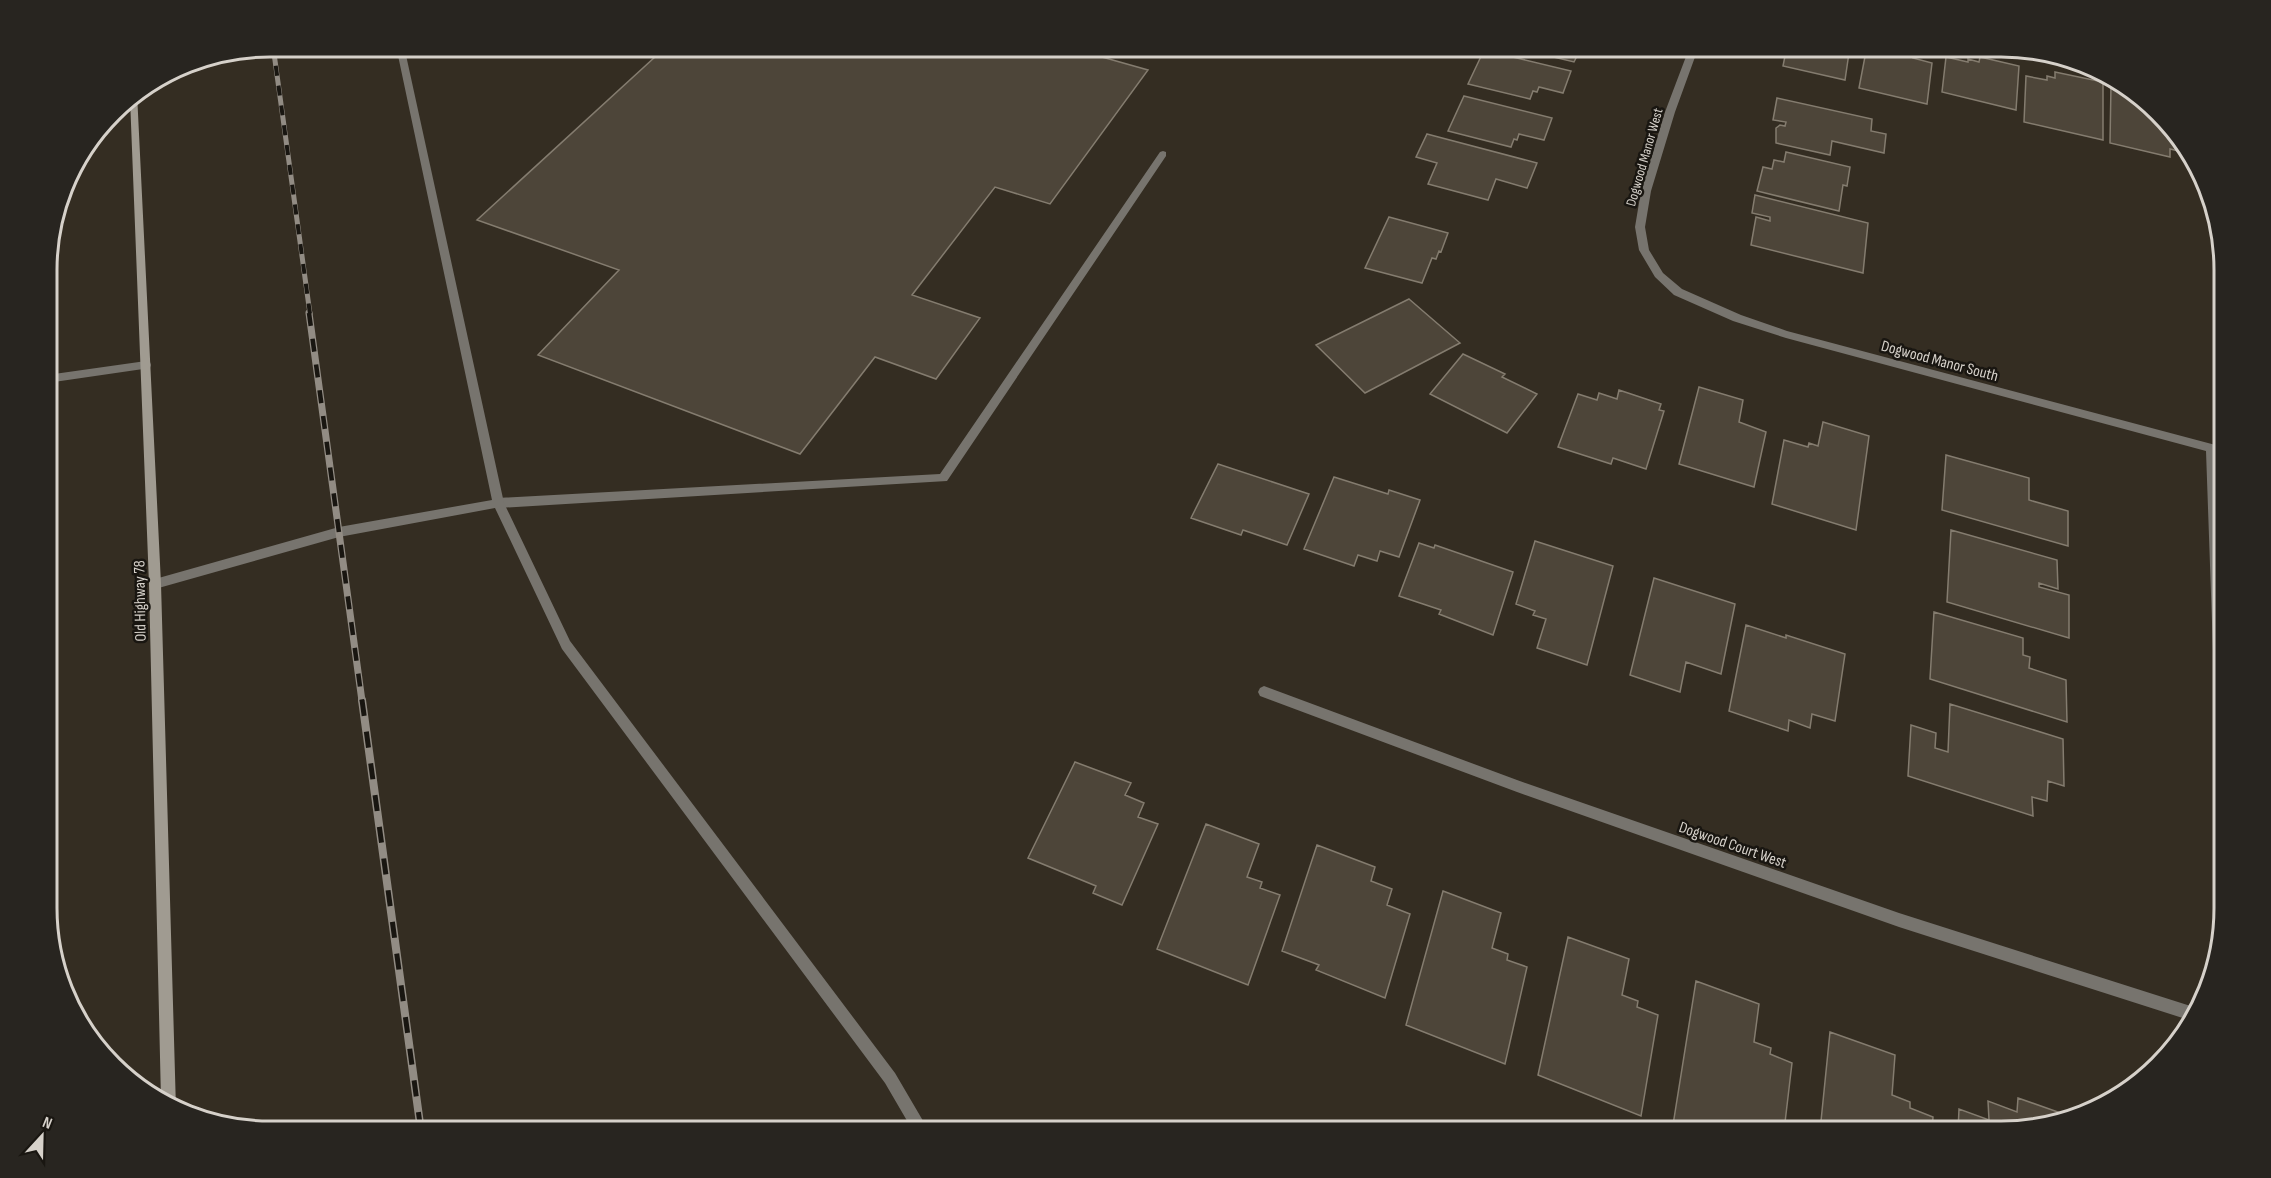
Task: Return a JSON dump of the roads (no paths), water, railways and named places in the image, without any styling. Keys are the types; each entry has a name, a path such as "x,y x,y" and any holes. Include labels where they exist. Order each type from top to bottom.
{"main road":[{"name":"Old Highway 78","path":"134,106 155,584 169,1095"}],"street":[{"path":"402,57 498,503 566,645 890,1078 915,1121"},
{"name":"Dogwood Manor West","path":"1659,275 1644,250 1640,227 1646,191 1670,111 1691,57"},
{"path":"155,584 339,532 498,503 943,478 1163,154"},
{"name":"Dogwood Manor South","path":"1659,275 1678,292 1737,318 1786,334 2214,448"},
{"path":"57,378 146,365"},
{"name":"Dogwood Court West","path":"1264,692 1529,790 1899,920 2186,1013"}],"railway":[{"path":"275,57 310,314"},
{"path":"309,313 362,701"},
{"path":"362,700 420,1121"}]}
